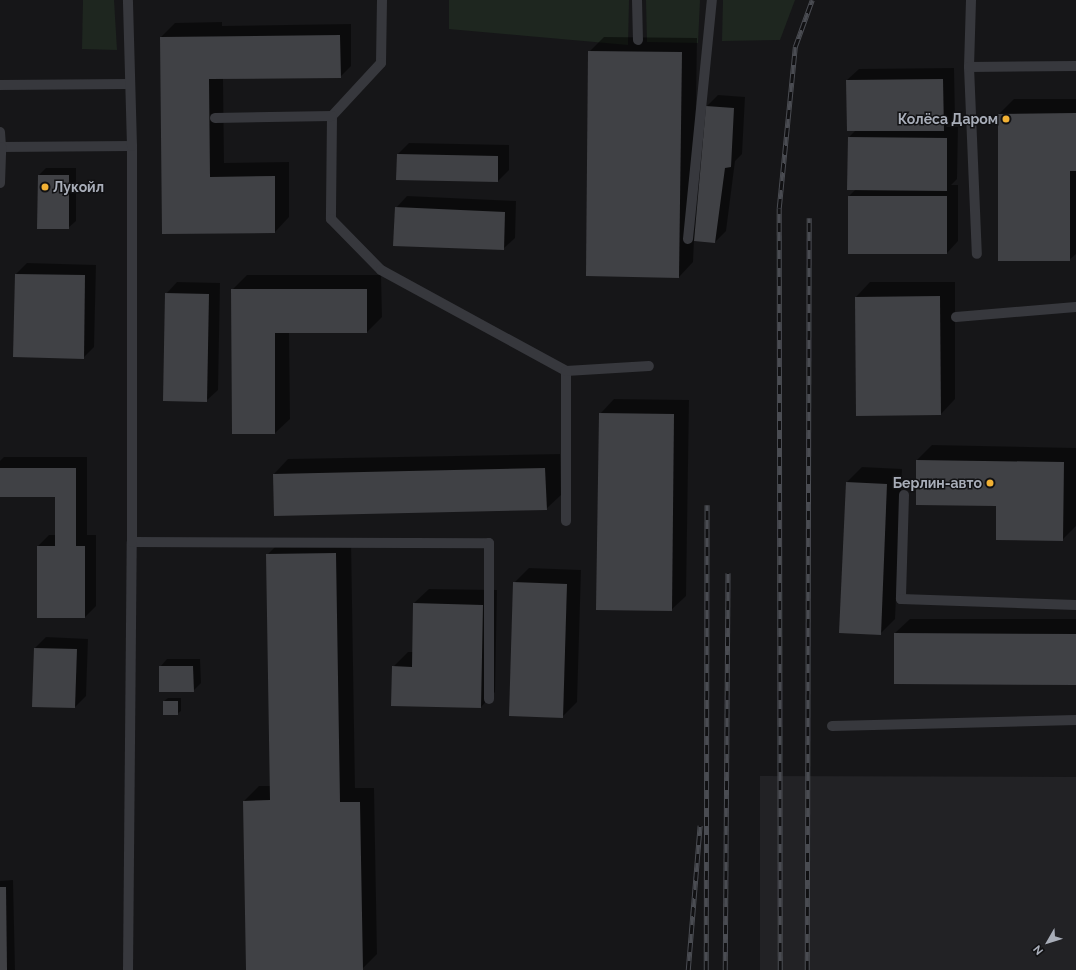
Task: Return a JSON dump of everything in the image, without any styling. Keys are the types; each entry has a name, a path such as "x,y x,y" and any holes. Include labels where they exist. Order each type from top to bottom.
{"lane":[{"path":"128,0 132,146 132,542 128,970"},
{"path":"382,0 381,63 332,116 331,219 382,270 566,371 649,366"},
{"path":"637,0 638,40"},
{"path":"688,239 712,0"},
{"path":"971,0 969,67 977,254"},
{"path":"969,67 1076,66"},
{"path":"0,85 130,84"},
{"path":"215,118 332,116"},
{"path":"0,132 0,184"},
{"path":"1,147 132,146"},
{"path":"956,317 1076,307"},
{"path":"566,371 566,521"},
{"path":"904,495 901,599 1076,605"},
{"path":"132,542 489,543 489,699"},
{"path":"832,726 1076,720"}],"shaded area":[{"path":"83,0 114,0 117,50 82,49"},
{"path":"449,0 629,0 628,45 449,29"},
{"path":"646,0 700,0 698,43 647,42"},
{"path":"723,0 795,0 780,40 722,41"},
{"path":"760,776 1076,777 1076,970 760,970"}],"building":[{"path":"340,35 341,78 209,79 210,177 275,176 275,233 162,234 160,37"},
{"path":"588,51 682,52 679,278 586,276"},
{"path":"943,79 944,131 847,131 846,80"},
{"path":"706,106 734,108 731,167 725,168 715,243 694,241"},
{"path":"1076,113 1076,171 1070,171 1070,261 998,261 998,114"},
{"path":"848,137 947,138 947,191 847,190"},
{"path":"397,154 498,156 498,182 396,180"},
{"path":"38,175 69,175 69,229 37,229"},
{"path":"848,196 947,196 947,254 848,254"},
{"path":"395,207 505,212 504,250 393,246"},
{"path":"15,274 85,275 84,359 13,357"},
{"path":"231,289 367,289 367,333 275,333 275,434 232,434"},
{"path":"165,293 209,294 207,402 163,401"},
{"path":"940,296 941,415 856,416 855,297"},
{"path":"599,413 674,414 672,611 596,610"},
{"name":"Берлин-авто","path":"916,460 1064,462 1063,541 996,540 996,506 916,505"},
{"path":"0,468 76,468 76,546 85,546 85,618 37,618 37,546 55,546 55,497 0,497"},
{"path":"545,468 547,510 274,516 273,474"},
{"path":"846,482 887,484 881,635 839,633"},
{"path":"336,553 340,802 360,802 363,970 246,970 243,801 270,800 266,554"},
{"path":"513,582 567,584 563,718 509,716"},
{"path":"413,603 483,605 481,708 391,706 392,666 412,667"},
{"path":"894,633 1076,634 1076,685 894,684"},
{"path":"34,648 77,649 75,708 32,707"},
{"path":"159,666 193,666 194,692 159,692"},
{"path":"163,701 178,701 178,715 163,715"},
{"path":"0,887 6,887 7,970 0,970"}],"railway":[{"path":"780,970 779,208 795,47 812,0"},
{"path":"807,970 809,218"},
{"path":"706,970 707,505"},
{"path":"725,970 728,573"},
{"path":"688,970 700,825"}],"place":[{"name":"Колёса Даром","path":"1006,119"},
{"name":"Лукойл","path":"45,187"},
{"name":"Берлин-авто","path":"990,483"}]}
